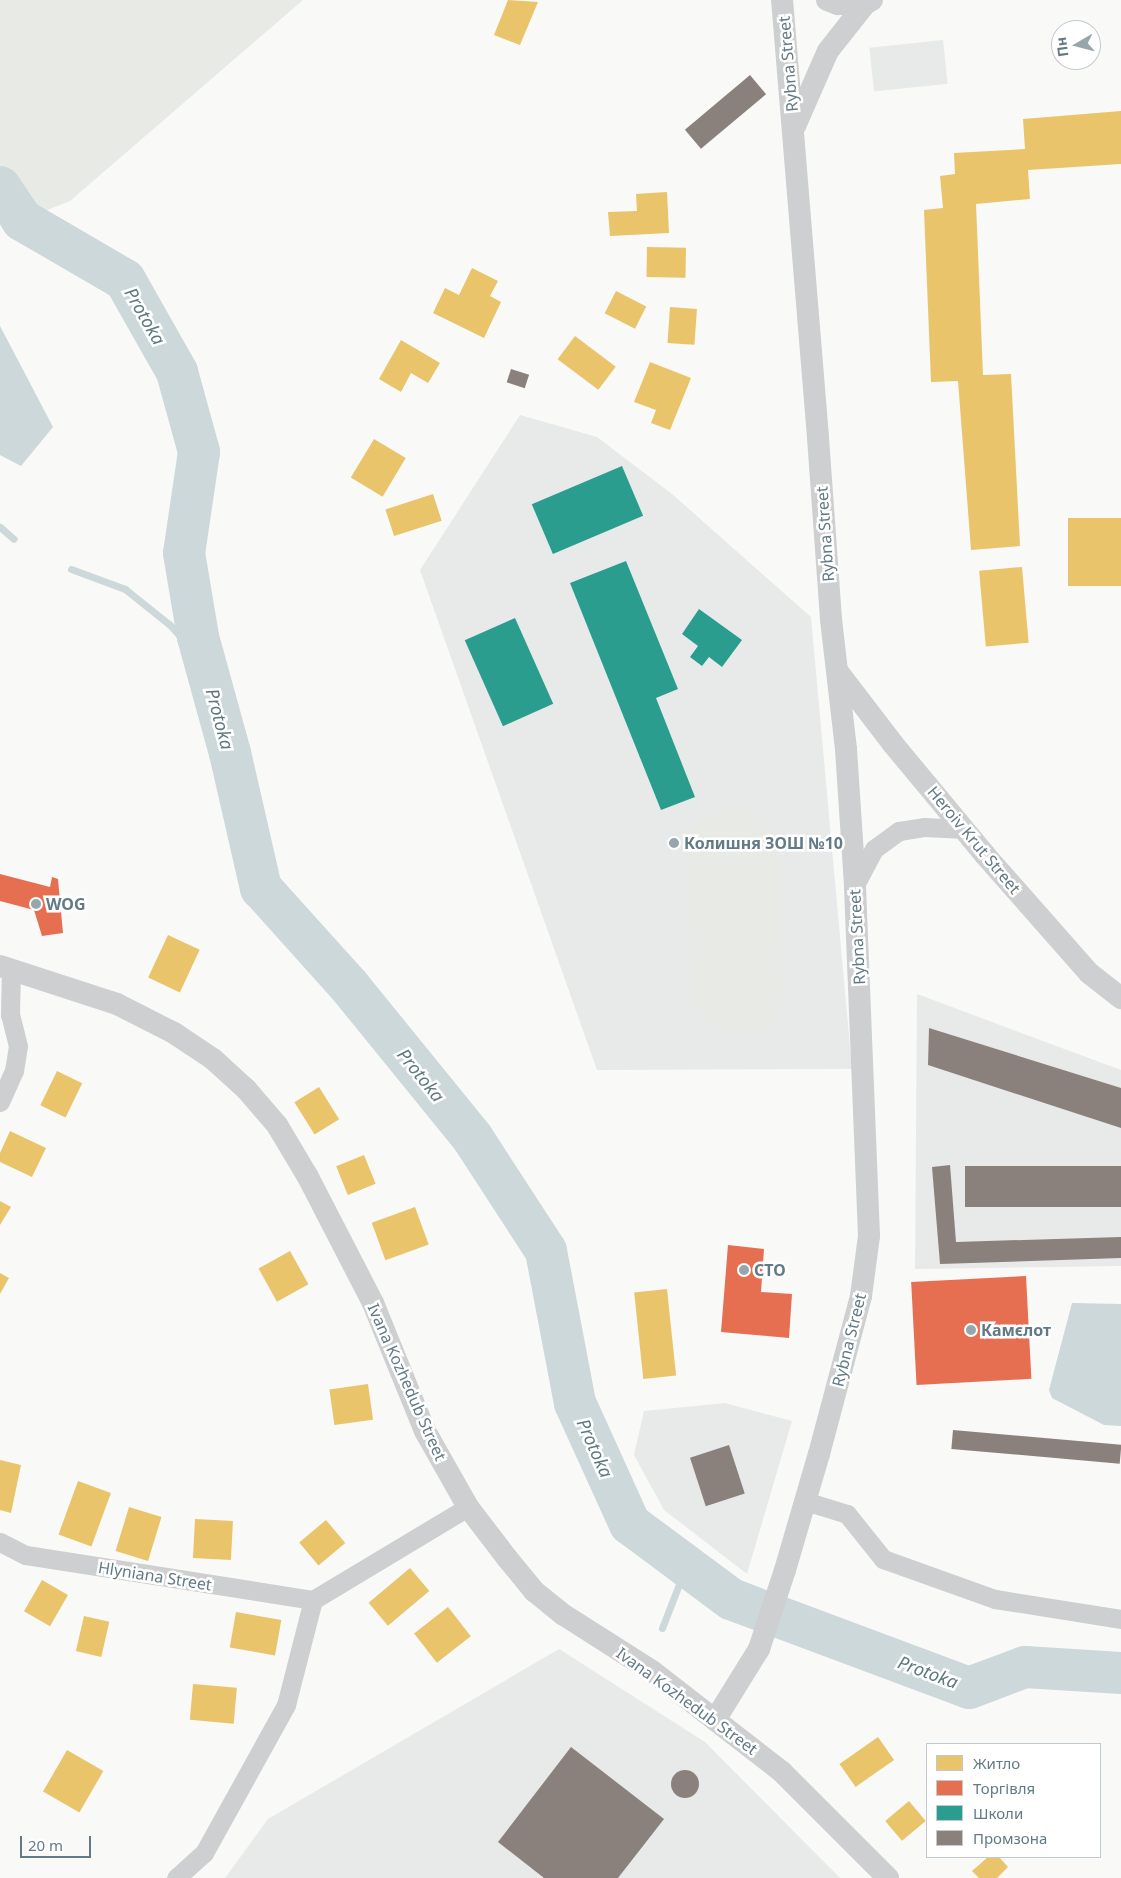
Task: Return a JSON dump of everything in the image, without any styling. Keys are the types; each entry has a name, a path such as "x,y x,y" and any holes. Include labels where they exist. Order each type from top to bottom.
{"street":[{"name":"Rybna Street","path":"715,1720 759,1649 785,1570 861,1296 868,1253 869,1205 855,885 846,749 831,619 794,129 782,0"},
{"path":"827,0 838,4 868,2"},
{"name":"Rybna Street","path":"794,129 828,51 868,2"},
{"name":"Heroiv Krut Street","path":"837,671 893,744 1089,973 1121,998"},
{"path":"855,885 874,849 899,831 924,827 964,829"},
{"path":"0,1102 14,1072 18,1046 10,1015 5,967"},
{"name":"Ivana Kozhedub Street","path":"5,967 118,1004 174,1033 213,1059 246,1089 276,1125 308,1177 343,1242 373,1303 425,1431 468,1507 534,1591 564,1616 652,1672 782,1772 888,1878"},
{"path":"805,1501 847,1514 883,1559 995,1599 1121,1619"},
{"path":"176,1878 204,1853 286,1705 313,1600 468,1507"},
{"name":"Hlyniana Street","path":"0,1542 26,1555 313,1600"}],"shaded area":[{"path":"0,0 303,0 70,201 22,220 0,187"},
{"path":"943,40 948,84 874,91 869,48"},
{"path":"0,326 53,427 21,466 0,455"},
{"name":"Колишня ЗОШ №10","path":"520,415 597,437 672,494 811,617 852,1069 597,1070 420,570"},
{"path":"727,808 757,811 775,829 784,1000 767,1026 737,1034 709,1025 693,1001 684,839 703,818"},
{"path":"917,994 1121,1070 1121,1266 915,1269"},
{"path":"1072,1303 1121,1304 1121,1426 1104,1425 1052,1398 1049,1390"},
{"path":"725,1403 792,1421 747,1574 664,1510 634,1455 644,1411"},
{"path":"559,1649 705,1742 840,1878 225,1878 268,1819"}],"building: Житло":[{"path":"508,0 538,2 520,45 494,35"},
{"path":"1121,111 1121,164 1028,170 1030,199 976,204 983,375 1011,374 1020,546 971,550 958,381 931,382 924,210 943,208 940,176 955,174 954,153 1025,149 1023,119"},
{"path":"667,192 669,233 610,236 608,212 637,211 636,194"},
{"path":"647,247 686,248 685,278 646,277"},
{"path":"472,268 498,281 490,296 501,302 484,338 433,313 445,288 459,295"},
{"path":"616,291 646,306 635,329 605,313"},
{"path":"670,307 697,309 694,345 667,343"},
{"path":"575,336 616,367 598,390 558,359"},
{"path":"401,340 440,363 428,383 411,373 401,392 379,379"},
{"path":"650,362 691,378 670,430 651,423 656,410 634,402"},
{"path":"374,439 406,458 383,497 351,478"},
{"path":"433,494 442,521 394,536 385,509"},
{"path":"1068,518 1121,518 1121,586 1068,586"},
{"path":"1022,567 1029,643 986,646 979,571"},
{"path":"168,935 200,950 180,992 148,978"},
{"path":"57,1071 82,1083 66,1117 40,1105"},
{"path":"319,1087 339,1119 315,1135 294,1102"},
{"path":"10,1131 46,1148 32,1177 0,1162 0,1153"},
{"path":"364,1155 376,1184 348,1195 336,1166"},
{"path":"0,1201 11,1207 0,1225"},
{"path":"415,1207 429,1245 385,1260 372,1223"},
{"path":"290,1251 308,1284 277,1302 259,1268"},
{"path":"0,1273 9,1278 0,1294"},
{"path":"667,1289 676,1376 643,1379 634,1292"},
{"path":"368,1384 373,1420 334,1425 329,1389"},
{"path":"0,1460 21,1465 11,1513 0,1510"},
{"path":"78,1481 111,1493 91,1547 59,1535"},
{"path":"129,1507 162,1517 148,1561 116,1551"},
{"path":"195,1519 233,1521 231,1560 193,1558"},
{"path":"326,1520 345,1543 318,1565 299,1542"},
{"path":"410,1568 429,1591 388,1626 369,1603"},
{"path":"42,1580 68,1595 50,1626 24,1611"},
{"path":"448,1607 471,1636 437,1663 414,1633"},
{"path":"236,1612 281,1620 275,1655 230,1647"},
{"path":"84,1616 109,1622 101,1657 76,1651"},
{"path":"193,1684 237,1688 234,1724 190,1720"},
{"path":"878,1737 894,1760 856,1787 839,1764"},
{"path":"67,1750 103,1771 79,1813 43,1792"},
{"path":"909,1801 926,1821 902,1841 885,1821"},
{"path":"987,1858 1000,1858 1008,1867 997,1878 979,1878 972,1871"}],"building: Торгівля":[{"name":"WOG","path":"0,874 50,887 52,877 58,879 63,933 42,936 34,910 0,901"},
{"name":"СТО","path":"728,1245 764,1249 761,1292 792,1294 789,1338 721,1332"},
{"name":"Камєлот","path":"1026,1276 1031,1379 917,1385 911,1282"}],"building: Школи":[{"path":"622,466 643,516 553,554 532,504"},
{"path":"626,561 678,689 656,698 695,797 661,810 570,583"},
{"path":"699,609 742,640 722,667 709,657 702,666 690,657 698,646 682,634"},
{"path":"515,618 553,704 503,726 465,640"}],"building: Промзона":[{"path":"750,75 766,94 701,149 685,130"},
{"path":"511,369 529,375 525,388 507,382"},
{"path":"929,1028 1121,1088 1121,1128 928,1065"},
{"path":"950,1165 956,1242 1121,1237 1121,1258 940,1264 932,1167"},
{"path":"965,1166 1121,1166 1121,1207 965,1207"},
{"path":"953,1430 1121,1445 1120,1464 951,1449"},
{"path":"729,1445 745,1494 706,1506 690,1458"},
{"path":"571,1747 664,1819 618,1878 544,1878 498,1842"},
{"path":"685,1770 695,1774 699,1784 695,1794 685,1798 675,1794 671,1784 675,1774"}],"waterway":[{"name":"Protoka","path":"0,187 22,220 125,280 177,372 199,452 184,553 198,637 230,753 261,888 350,987 472,1137 546,1251 575,1403 630,1524 731,1599 969,1688 1025,1667 1121,1673"},
{"path":"0,527 14,539"},
{"path":"71,569 125,589 170,625 206,666"},
{"path":"662,1628 686,1566"}],"place":[{"name":"Колишня ЗОШ №10","path":"674,843"},
{"name":"WOG","path":"36,904"},
{"name":"СТО","path":"744,1270"},
{"name":"Камєлот","path":"971,1330"}]}
